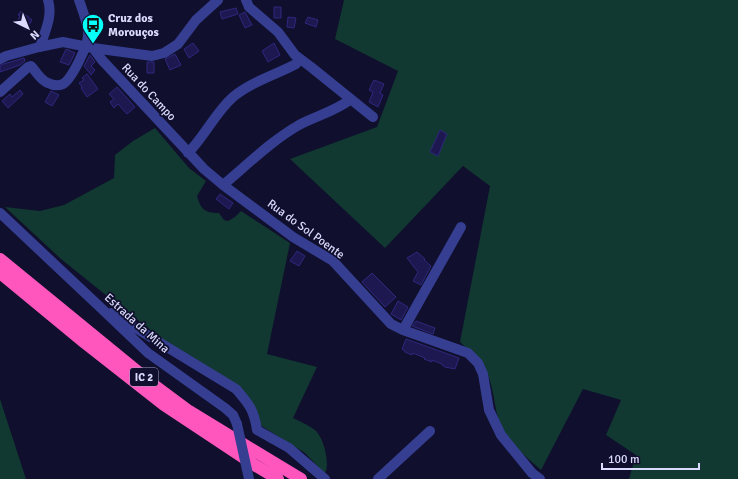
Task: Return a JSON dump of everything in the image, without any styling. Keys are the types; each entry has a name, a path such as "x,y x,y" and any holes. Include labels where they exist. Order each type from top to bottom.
{"highway":[{"name":"IC 2","path":"0,259 188,411 301,479"},
{"name":"IC 2","path":"0,272 85,343 164,405 278,479"}],"street":[{"path":"40,47 50,18 50,6 48,0"},
{"path":"0,92 30,66 41,79 47,83 56,85 62,84 72,73 89,47 88,34 79,0"},
{"path":"0,59 6,56 63,42 152,56 164,53 178,44 196,20 218,0"},
{"path":"246,0 249,7 278,32 285,40 291,51 373,117"},
{"name":"Rua do Campo","path":"89,47 148,108 188,153"},
{"path":"188,153 233,97 251,85 296,64 300,59"},
{"path":"223,184 299,125 336,108 351,99"},
{"name":"Rua do Sol Poente","path":"188,153 204,169 293,237 333,261 388,321 403,330 468,353 478,363 483,374 489,410 501,435 532,473 540,479"},
{"name":"Estrada da Mina","path":"0,213 148,354 233,415 249,479"},
{"path":"403,330 461,227"},
{"path":"101,308 117,316 236,389 248,403 255,417 257,430 289,448 325,479"},
{"path":"378,479 430,431"}],"green space":[{"path":"344,0 738,0 738,479 629,479 636,455 606,435 621,400 583,389 541,470 508,437 503,430 496,411 489,377 478,360 460,342 490,186 463,166 385,248 290,159 377,127 398,71 335,39"},
{"path":"155,128 189,168 206,181 197,196 204,209 210,212 219,213 224,220 228,221 241,211 290,243 267,354 317,367 293,418 312,428 320,436 324,445 326,456 327,467 324,473 305,453 260,425 251,402 178,351 112,300 61,259 5,207 40,211 64,205 114,178 115,155 133,141"},
{"path":"0,399 26,479 0,479"}],"building":[{"path":"274,7 281,7 281,18 274,18"},
{"path":"236,8 238,14 222,19 220,12"},
{"path":"21,11 32,20 26,30 16,23 20,16 18,15"},
{"path":"245,12 252,25 245,28 239,15"},
{"path":"288,17 296,18 294,28 287,27"},
{"path":"308,17 318,20 316,27 305,23"},
{"path":"193,43 199,51 189,58 184,49"},
{"path":"274,43 280,55 268,62 262,51"},
{"path":"66,49 75,53 69,65 60,62"},
{"path":"175,54 181,65 170,70 165,59"},
{"path":"90,55 95,62 91,66 95,70 91,75 84,66"},
{"path":"24,58 25,61 20,65 0,72 0,65"},
{"path":"147,62 154,62 154,73 147,73"},
{"path":"87,74 98,89 87,97 79,83 84,80 82,78"},
{"path":"374,80 384,84 380,93 383,95 378,107 369,102 373,92 369,90"},
{"path":"117,87 135,107 127,114 118,104 114,108 110,102 114,99 109,94"},
{"path":"20,90 23,94 8,108 2,101 10,94 12,97"},
{"path":"51,91 59,95 52,106 45,102"},
{"path":"440,130 447,134 438,156 430,152"},
{"path":"220,194 233,203 229,209 216,199"},
{"path":"297,251 305,256 299,266 290,261"},
{"path":"417,252 431,266 421,285 413,281 418,272 407,258"},
{"path":"372,273 396,297 385,307 362,282"},
{"path":"398,301 408,307 401,320 391,314"},
{"path":"416,321 435,328 433,334 412,326"},
{"path":"406,339 459,358 455,369 445,367 442,364 432,360 432,362 424,359 425,358 413,353 412,355 405,352 402,349"}],"place":[{"name":"Cruz dos Morouços","path":"93,44"}]}
